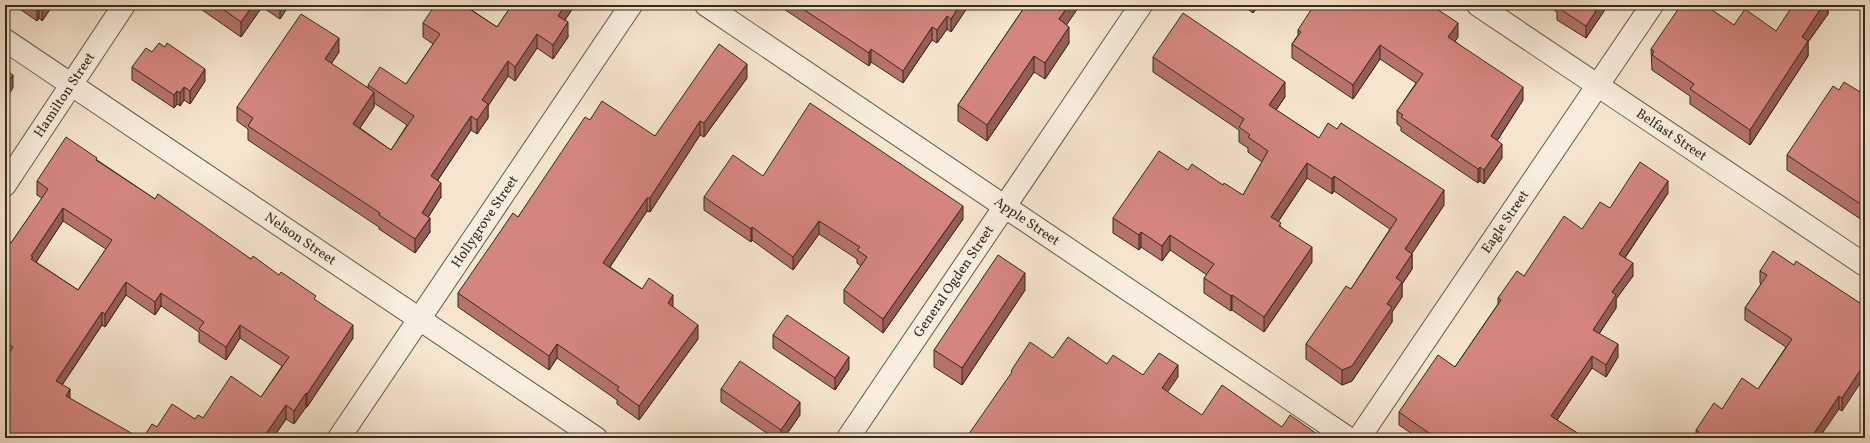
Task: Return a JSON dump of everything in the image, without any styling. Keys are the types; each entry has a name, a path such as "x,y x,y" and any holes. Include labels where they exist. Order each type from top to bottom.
{"street":[{"name":"Hamilton Street","path":"5,185 124,5"},
{"name":"Hollygrove Street","path":"339,438 631,5"},
{"name":"Apple Street","path":"706,5 1348,438"},
{"name":"General Ogden Street","path":"848,438 1141,5"},
{"name":"Belfast Street","path":"1478,5 1865,265"},
{"name":"Eagle Street","path":"1359,438 1652,5"},
{"name":"Nelson Street","path":"5,40 596,438"}],"building":[{"path":"33,5 44,5 42,8 39,6 37,8"},
{"path":"217,5 253,5 241,22"},
{"path":"435,5 463,5 497,27 512,5 565,5 558,16 568,22 553,45 537,34 515,67 508,61 482,100 488,104 477,120 471,116 431,176 441,183 422,213 430,218 415,239 379,215 380,213 248,126 253,118 237,107 301,14 339,38 325,59 374,92 353,124 391,150 414,116 368,85 380,67 406,84 440,34 423,23"},
{"path":"797,5 960,5 951,19 947,16 937,30 932,27 903,71 871,49 869,53"},
{"path":"1026,5 1069,5 1059,19 1069,27 1045,63 1034,56 987,125 958,105"},
{"path":"1314,5 1419,5 1425,9 1428,5 1431,5 1458,23 1448,37 1523,87 1491,136 1502,144 1484,170 1480,167 1478,169 1401,117 1403,115 1397,111 1423,74 1380,45 1353,85 1292,44 1301,32 1298,30"},
{"path":"1559,5 1600,5 1586,26 1557,7"},
{"path":"1681,5 1705,5 1734,25 1745,9 1776,31 1793,5 1823,5 1802,37 1808,41 1750,130 1690,89 1694,84 1652,55 1654,51 1651,49"},
{"path":"1183,13 1285,82 1269,105 1319,138 1328,123 1337,129 1341,123 1444,190 1405,249 1412,254 1396,278 1402,282 1387,304 1392,307 1352,366 1342,370 1306,344 1346,286 1351,289 1397,219 1334,176 1332,179 1307,163 1271,217 1281,223 1279,226 1312,247 1264,317 1204,278 1214,264 1170,235 1162,246 1141,232 1139,235 1113,218 1159,151 1188,170 1192,164 1223,185 1224,183 1243,195 1268,151 1248,137 1250,135 1239,127 1244,119 1153,57"},
{"path":"159,43 165,47 167,43 205,69 190,91 184,87 180,93 177,91 174,95 132,67 146,48 152,52"},
{"path":"719,44 747,64 704,123 700,121 650,198 647,198 603,263 642,289 649,278 673,295 668,303 698,325 639,406 617,390 619,387 557,344 549,356 458,293 513,213 518,217 585,117 590,120 602,101 655,136"},
{"path":"5,70 13,75 5,87"},
{"path":"1844,82 1865,95 1865,207 1787,155 1833,86 1839,90"},
{"path":"810,103 963,206 883,319 844,290 867,257 857,250 860,247 819,221 793,257 752,227 751,229 704,197 733,155 763,176"},
{"path":"66,137 97,158 96,160 155,199 158,194 251,259 253,256 279,275 281,272 316,296 314,299 353,325 294,411 286,405 263,438 143,438 152,424 157,427 172,404 195,419 198,415 203,418 231,376 261,397 289,357 240,325 226,347 199,329 204,322 161,293 155,302 126,282 105,314 102,312 56,381 70,389 66,396 140,438 5,438 5,359 13,347 5,342 5,249 9,242 11,243 48,189 37,181","holes":["63,208 112,240 78,290 31,259 33,257 31,256"]},
{"path":"1640,162 1668,181 1619,254 1633,263 1612,292 1616,295 1593,330 1618,344 1606,365 1592,356 1551,416 1585,438 1436,438 1399,412 1438,355 1455,367 1501,300 1498,298 1517,271 1524,276 1564,216 1582,229 1600,202 1610,208"},
{"path":"1773,251 1794,265 1796,261 1863,305 1865,303 1865,363 1842,398 1839,396 1811,438 1695,438 1699,432 1696,430 1714,403 1722,409 1742,378 1758,389 1792,339 1745,308 1767,275 1760,271"},
{"path":"998,255 1025,273 962,368 934,350"},
{"path":"787,315 849,357 835,378 773,335"},
{"path":"1068,337 1107,364 1113,355 1143,375 1159,353 1178,365 1162,388 1202,415 1222,385 1282,427 1290,415 1317,434 1315,438 966,438 1012,372 1011,371 1030,342 1053,358"},
{"path":"740,361 800,402 781,430 721,389"},
{"path":"543,433 551,438 539,438"}]}
